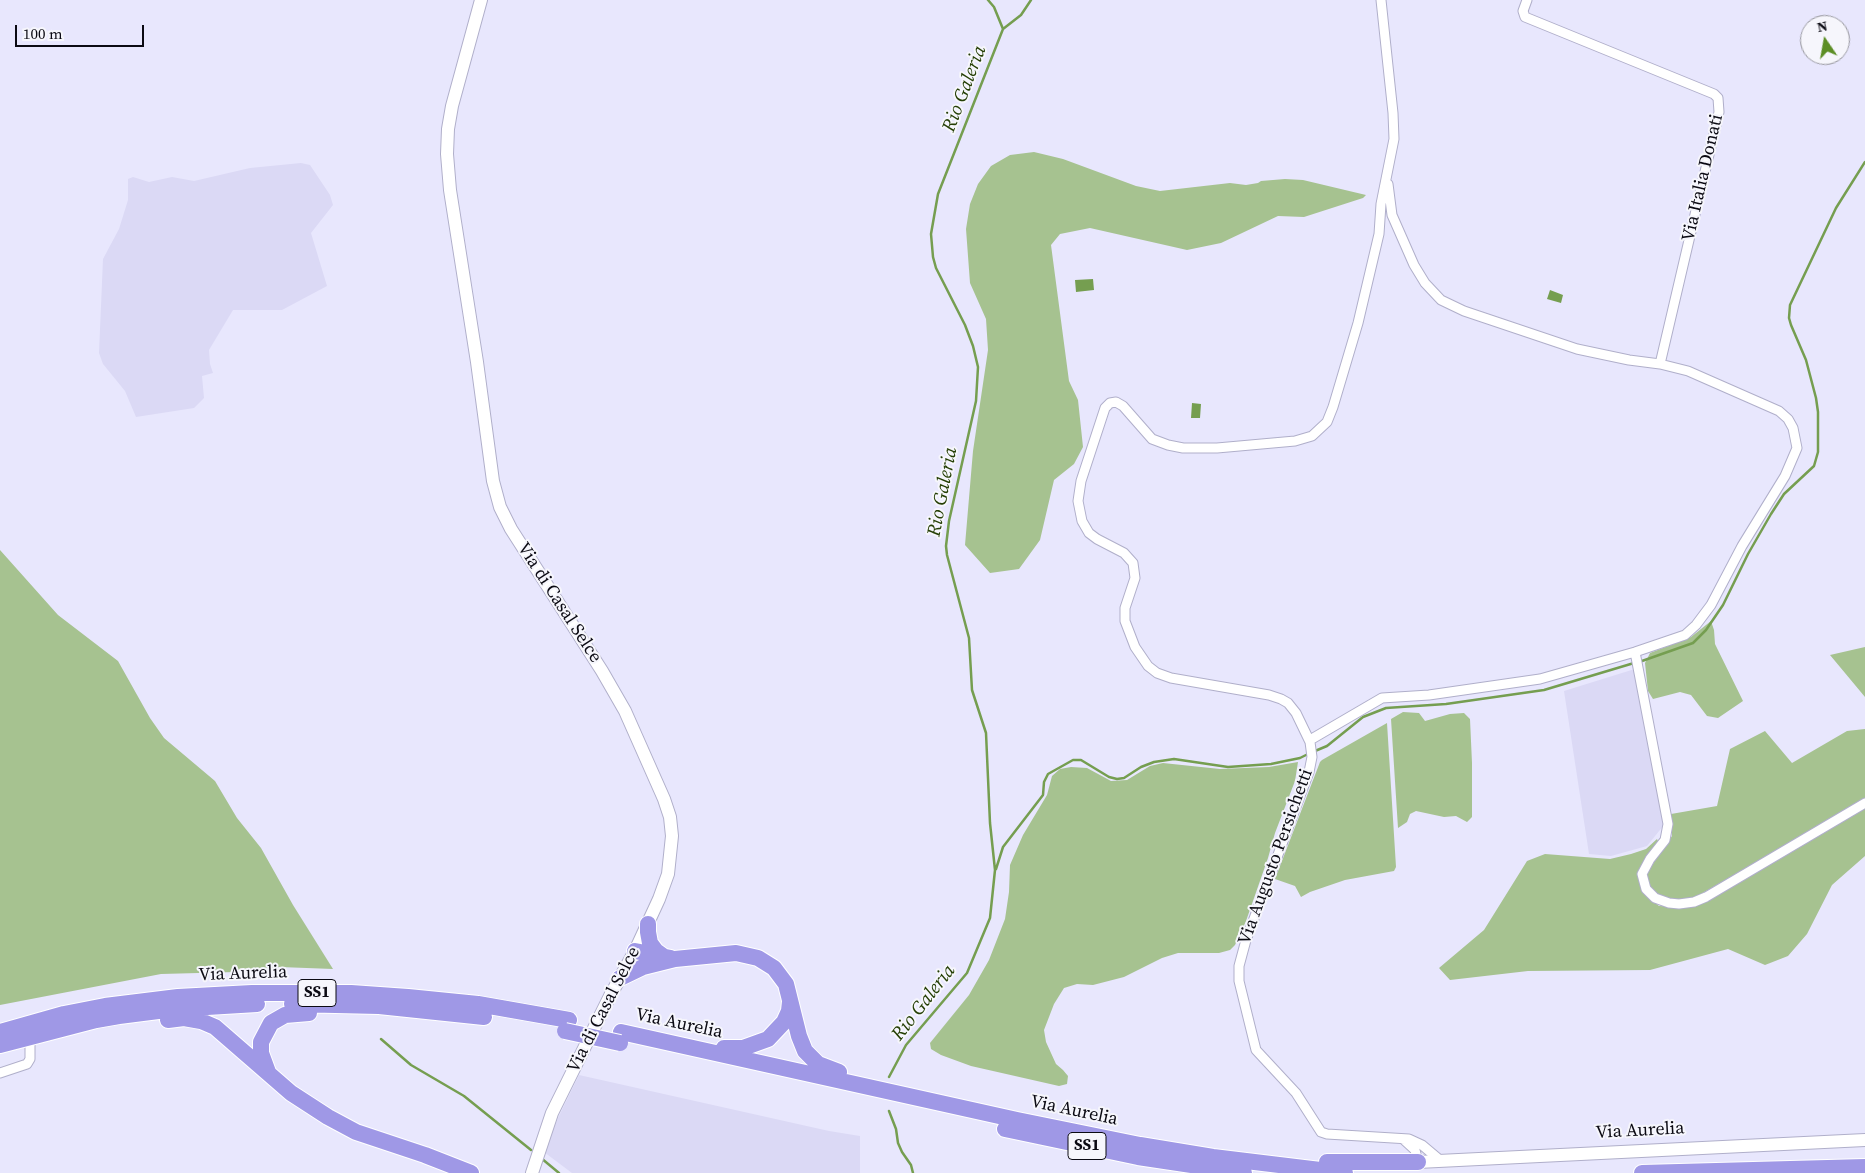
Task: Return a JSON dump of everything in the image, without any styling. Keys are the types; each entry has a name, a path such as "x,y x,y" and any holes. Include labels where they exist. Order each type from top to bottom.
{"highway":[{"path":"648,924 650,943 664,960"},
{"path":"635,951 643,960 664,960 728,953 754,956 764,960 778,972 786,984 801,1042 808,1056 828,1069 880,1089"},
{"path":"620,978 664,960"},
{"name":"Via Aurelia","path":"0,1032 64,1014 105,1006 178,997 252,993 323,993 408,997 461,1002 567,1026 880,1089 932,1107 1131,1155 1244,1173"},
{"path":"620,1037 653,1033 724,1048 743,1048 762,1042 780,1028 787,1017 790,997"},
{"name":"Via Aurelia","path":"0,1045 96,1020 119,1016 184,1008 250,1004 334,1004 404,1008 567,1026"},
{"path":"270,1076 261,1052 261,1042 271,1024 278,1018 298,1013 363,1012 404,1008"},
{"path":"0,1026 33,1018 64,1014"},
{"path":"119,1016 138,1021 184,1018 201,1021 215,1027 270,1076 313,1107 356,1132 425,1155 471,1173"},
{"path":"0,1052 84,1032 96,1020"},
{"name":"Via Aurelia","path":"620,1037 861,1096 1213,1157 1345,1173"},
{"path":"1213,1157 1355,1163 1418,1162"},
{"path":"1642,1173 1865,1167"}],"main road":[{"name":"Via di Casal Selce","path":"481,0 451,112 448,167 493,481 500,507 510,529 614,690 651,766 664,799 672,827 671,861 659,899 635,951 552,1113 532,1173"},
{"name":"Via Aurelia","path":"1418,1162 1865,1140"}],"street":[{"name":"Via Augusto Persichetti","path":"1381,0 1394,139 1385,180 1378,234 1358,323 1331,412 1320,430 1307,438 1288,442 1217,448 1183,448 1152,439 1123,406 1116,402 1111,402 1105,408 1079,489 1080,515 1089,533 1124,553 1133,564 1135,578 1125,608 1125,621 1134,646 1148,666 1157,673 1171,678 1269,695 1282,699 1296,713 1311,743 1312,757 1309,772 1246,940 1240,961 1239,982 1251,1033 1259,1054 1292,1088 1321,1132 1403,1139 1417,1142 1441,1161"},
{"name":"Via Italia Donati","path":"1527,0 1523,11 1525,17 1714,94 1719,100 1719,112 1660,364"},
{"path":"1311,743 1382,698 1429,695 1527,682 1635,655 1679,638 1691,630 1711,605 1742,546 1785,476 1797,448 1793,428 1788,419 1779,412 1688,371 1660,364 1577,350 1464,311 1441,300 1425,283 1414,265 1392,215 1389,202 1389,185 1385,180"},
{"path":"1635,655 1662,782 1668,824 1666,838 1650,859 1642,874 1644,886 1655,898 1668,904 1694,902 1706,898 1865,803"},
{"path":"0,1073 27,1064 30,1059 30,1045"},
{"path":"1403,1139 1415,1150 1418,1162"}],"shaded area":[{"path":"1034,152 1063,159 1136,186 1160,191 1230,183 1246,185 1261,181 1285,179 1303,180 1366,195 1363,198 1304,217 1278,216 1221,243 1187,250 1090,228 1060,234 1051,245 1069,381 1078,400 1083,447 1074,464 1054,480 1040,540 1019,569 990,573 965,545 973,451 988,350 986,319 970,283 966,229 970,204 978,184 991,166 1010,155"},
{"path":"301,163 310,165 330,195 333,205 311,233 327,286 282,310 233,310 209,350 213,373 202,376 204,398 194,408 136,417 125,391 103,364 99,353 103,259 119,229 128,200 128,179 133,177 149,182 172,177 194,181 250,168"},
{"path":"1093,279 1094,290 1076,292 1075,280"},
{"path":"1550,290 1563,295 1561,303 1547,299"},
{"path":"1192,403 1201,404 1200,418 1191,418"},
{"path":"0,550 58,615 118,661 150,718 164,738 215,781 237,818 261,848 293,905 333,969 280,967 236,972 161,974 0,1005"},
{"path":"1711,621 1715,644 1743,701 1718,718 1707,716 1691,695 1680,692 1653,699 1648,691 1645,663 1650,653 1691,637"},
{"path":"1865,647 1865,697 1830,655"},
{"path":"1638,668 1668,820 1647,846 1611,856 1589,854 1564,691"},
{"path":"1403,712 1419,713 1425,721 1450,714 1464,713 1470,719 1472,817 1467,822 1456,816 1444,817 1416,811 1410,814 1407,822 1398,828 1391,719"},
{"path":"1387,723 1396,867 1394,871 1345,880 1301,897 1295,886 1275,879 1320,762"},
{"path":"1865,729 1865,801 1692,899 1673,901 1652,892 1646,874 1672,836 1671,814 1717,806 1730,749 1765,731 1792,763 1847,731"},
{"path":"1298,762 1295,781 1275,833 1246,921 1235,945 1230,950 1219,953 1178,953 1162,958 1124,977 1093,985 1077,984 1064,988 1054,1004 1044,1030 1046,1042 1056,1064 1068,1076 1067,1084 1059,1086 971,1066 941,1055 931,1049 930,1043 969,995 989,960 1005,919 1010,865 1023,835 1047,795 1052,776 1060,769 1071,767 1087,768 1111,781 1127,780 1150,766 1163,763 1220,769 1269,767"},
{"path":"1865,808 1865,856 1832,885 1807,934 1788,956 1765,965 1728,949 1650,970 1528,971 1450,980 1439,968 1484,930 1527,861 1545,854 1610,859 1646,849 1657,839 1659,843 1644,867 1647,896 1659,906 1691,907 1717,895"},
{"path":"579,1075 829,1131 860,1136 860,1173 572,1173 544,1152"}],"waterway":[{"path":"988,0 994,7 1003,29"},
{"name":"Rio Galeria","path":"889,1077 906,1045 967,973 990,918 995,870 990,823 986,733 972,690 969,638 946,546 949,521 976,401 978,367 965,325 936,268 931,234 938,194 1003,29 1021,15 1031,0"},
{"path":"1642,661 1693,643 1706,630 1723,605 1748,554 1784,494 1814,466 1818,452 1816,398 1806,360 1789,318 1790,305 1836,208 1865,162"},
{"path":"1315,751 1327,746 1363,717 1386,708 1446,704 1544,690 1634,663"},
{"path":"996,869 1003,847 1043,795 1044,782 1048,774 1073,760 1081,760 1109,777 1117,779 1124,778 1141,767 1154,762 1174,759 1228,767 1271,764 1300,758 1308,754"},
{"path":"381,1039 411,1065 464,1096 531,1150"},
{"name":"Rio Galeria","path":"889,1111 896,1129 898,1143 911,1165 913,1173"},
{"path":"541,1158 559,1173"}]}
